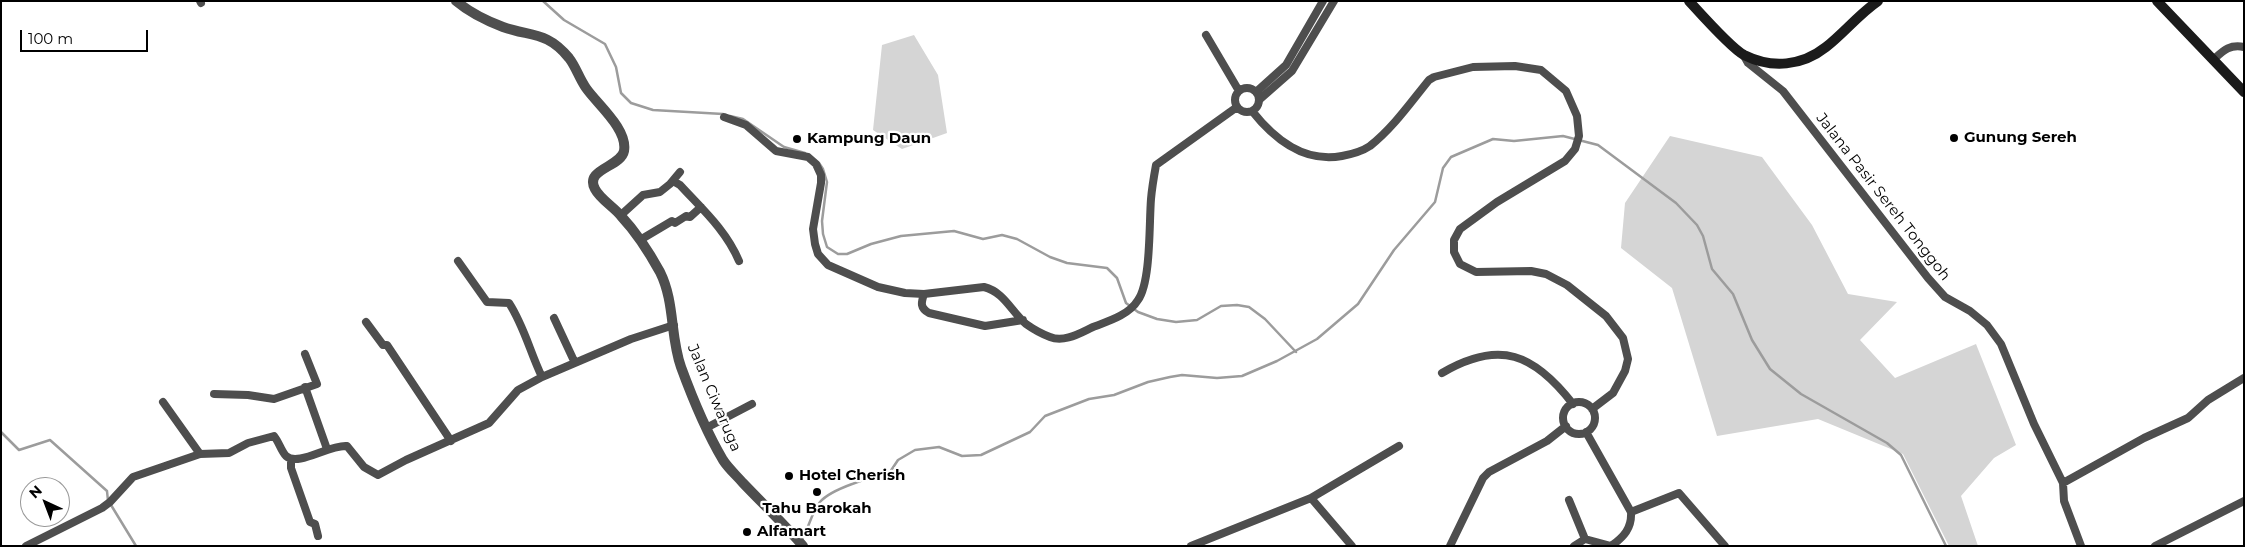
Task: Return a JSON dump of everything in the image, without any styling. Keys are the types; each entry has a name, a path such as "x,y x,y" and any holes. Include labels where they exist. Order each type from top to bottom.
{"main road":[{"path":"1689,1 1743,54 1774,64 1797,63 1812,56 1827,46 1878,1"},
{"path":"2157,1 2244,92"}],"street":[{"name":"Jalan Ciwaruga","path":"456,1 465,9 503,27 543,37 555,44 569,58 585,87 615,124 623,139 624,151 622,158 597,173 593,182 595,189 621,215 640,240 668,289 674,325 674,340 681,366 724,462 801,543"},
{"path":"1257,96 1249,88 1239,91 1235,98 1237,107 1244,112 1252,111 1257,106 1257,96 1286,65 1323,1"},
{"path":"1257,96 1292,71 1334,1"},
{"path":"1206,35 1239,91"},
{"path":"2213,60 2224,50 2234,45 2244,47"},
{"name":"Jalana Pasir Sereh Tonggoh","path":"1743,54 1748,62 1783,91 1928,278 1945,297 1970,311 1988,325 2008,358 2034,424 2063,482 2064,501 2081,546"},
{"path":"1252,111 1278,139 1295,151 1315,157 1330,158 1357,154 1371,145 1404,111 1428,80 1434,77 1473,68 1515,66 1541,70 1566,91 1577,116 1579,136 1575,149 1566,161 1497,202 1460,228 1454,240 1454,252 1460,264 1476,272 1531,271 1546,274 1567,285 1606,316 1623,338 1628,359 1625,372 1613,392 1592,409"},
{"path":"724,117 746,125 776,151 808,157 816,164 821,183 813,229 818,254 828,265 878,287 905,293 924,294 984,287 1007,302 1034,329 1058,339 1074,335 1112,320 1134,306 1138,301 1145,285 1151,198 1156,165 1237,107"},
{"path":"621,215 639,198 660,192 680,172"},
{"path":"673,181 720,228 732,245 739,261"},
{"path":"640,240 672,222 675,223 686,216 690,217 701,207"},
{"path":"458,261 487,302 509,303 521,322 532,356 542,377"},
{"path":"924,294 921,304 923,310 929,313 985,326 1023,320"},
{"path":"554,318 575,363"},
{"path":"366,322 383,345 387,345 408,373 451,441"},
{"path":"26,546 102,508 110,502 133,476 200,454 229,453 248,443 274,436 284,455 290,459 299,459 338,445 346,446 364,467 378,475 406,460 489,423 518,390 542,377 631,339 674,325"},
{"path":"214,394 248,394 274,399 317,384 305,354"},
{"path":"1442,373 1462,361 1475,357 1491,355 1519,358 1533,364 1552,378 1573,404"},
{"path":"2063,482 2144,438 2188,418 2208,400 2244,378"},
{"path":"305,387 327,449"},
{"path":"163,402 200,454"},
{"path":"1583,403 1592,409 1595,419 1590,429 1586,432 1575,433 1566,426 1564,414 1573,404 1583,403"},
{"path":"708,427 752,404"},
{"path":"1450,546 1483,478 1489,472 1546,441 1566,426"},
{"path":"1574,546 1585,540 1612,546 1625,535 1630,527 1631,512 1586,432"},
{"path":"1191,546 1311,498 1399,446"},
{"path":"290,459 310,522 315,524 318,536"},
{"path":"1631,512 1679,493 1722,545"},
{"path":"1311,498 1352,546"},
{"path":"1569,500 1585,540"},
{"path":"2155,546 2244,501"}],"shaded area":[{"path":"914,35 938,75 947,133 902,149 873,130 882,45"},
{"path":"1670,136 1762,157 1812,225 1848,294 1897,302 1860,340 1895,378 1976,344 2016,445 1994,458 1961,496 1978,546 1949,546 1903,454 1818,419 1717,436 1672,288 1621,248 1625,203"}],"waterway":[{"path":"543,1 564,20 605,44 616,67 621,93 631,103 653,110 723,114"},
{"path":"730,116 743,119 784,147 805,153"},
{"path":"801,540 817,506 825,497 852,484 888,475 898,460 915,450 939,447 962,456 981,455 1030,432 1045,416 1089,399 1114,395 1148,382 1182,375 1217,378 1242,376 1277,361 1317,339 1358,304 1394,250 1435,202 1443,168 1451,157 1493,139 1514,141 1563,136 1598,145 1676,203 1697,225 1703,236 1712,269 1733,294 1752,340 1770,369 1801,394 1887,443 1901,455 1946,546"},
{"path":"819,163 827,182 822,221 823,234 827,247 838,254 847,254 871,244 901,236 954,231 983,239 1002,235 1017,239 1050,257 1067,263 1107,268 1117,278 1126,303 1138,312 1157,319 1176,322 1197,320 1221,306 1237,305 1249,307 1265,319 1296,352"},
{"path":"1,432 19,450 50,440 107,491 108,501"},
{"path":"111,505 136,546"}],"place":[{"name":"Gunung Sereh","path":"1954,138"},
{"name":"Kampung Daun","path":"797,139"},
{"name":"Hotel Cherish","path":"789,476"},
{"name":"Tahu Barokah","path":"817,492"},
{"name":"Alfamart","path":"747,532"}]}
